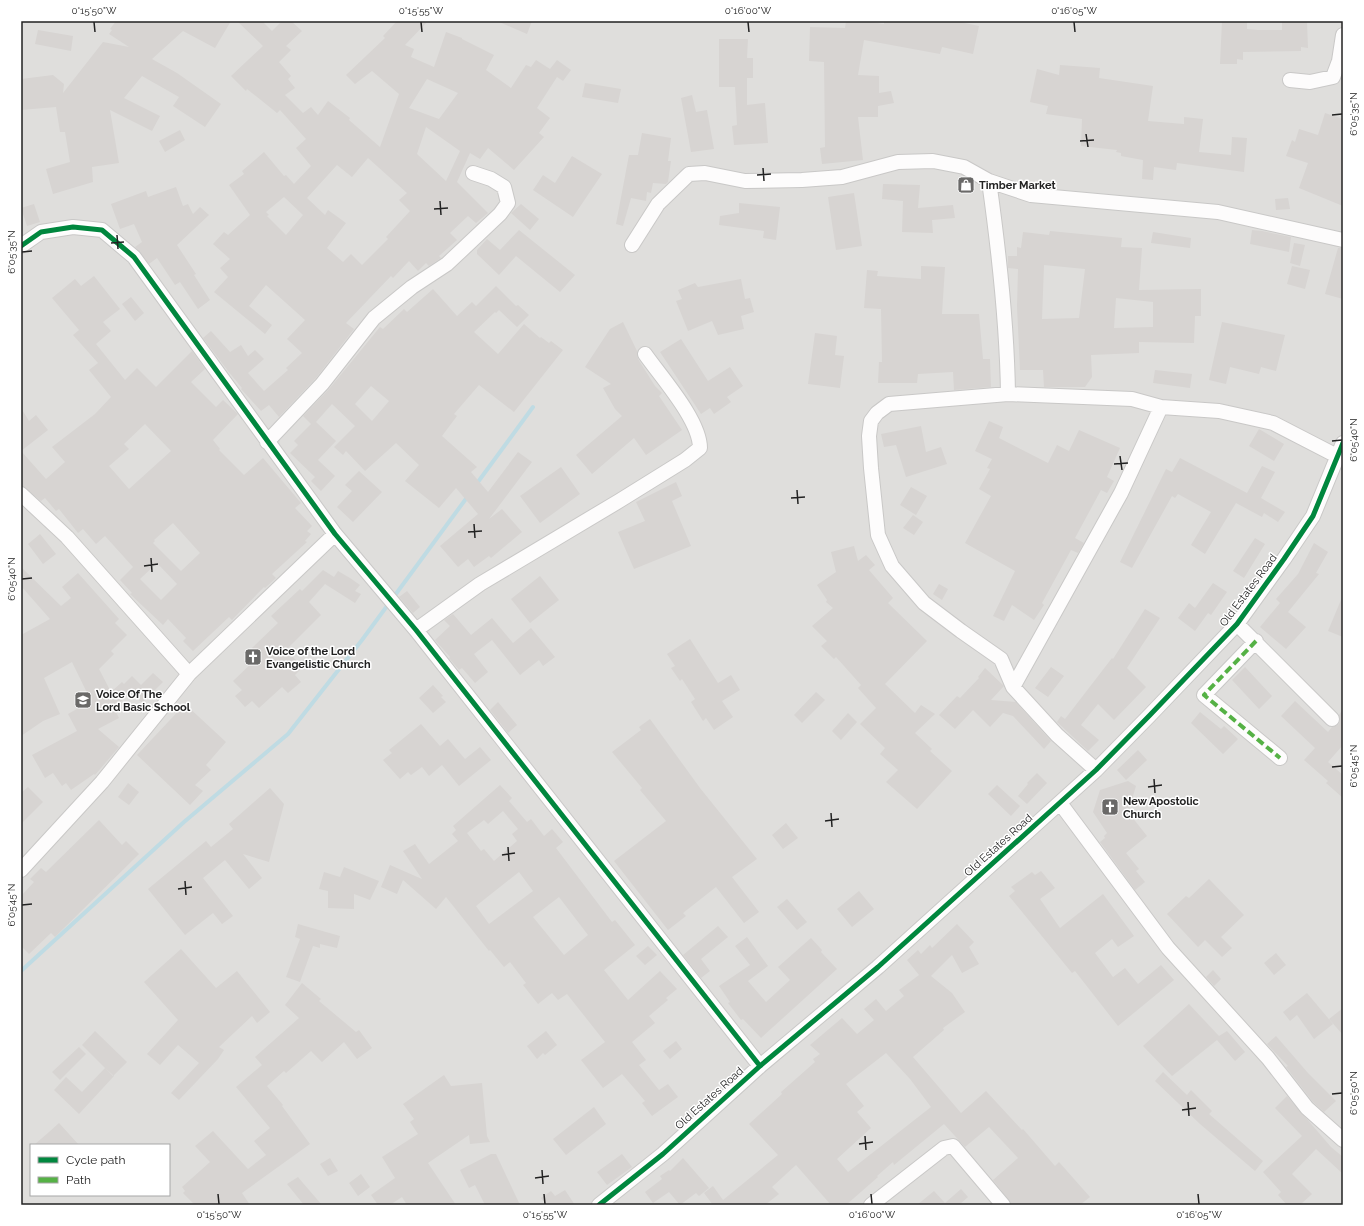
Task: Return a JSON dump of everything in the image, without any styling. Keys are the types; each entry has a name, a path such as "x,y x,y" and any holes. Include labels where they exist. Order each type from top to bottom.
{"street":[{"path":"1290,80 1310,82 1332,77 1339,61 1343,35"},
{"path":"632,245 658,204 688,174 705,174 745,180 802,180 842,177 898,162 933,161 964,167 989,181 1031,195 1218,212 1343,240"},
{"path":"267,442 322,384 374,318 412,287 446,264 500,214 508,203 504,187 491,179 473,173"},
{"path":"989,181 1004,299 1008,394"},
{"path":"21,246 41,232 73,227 102,230 134,257 335,534 416,630 760,1066"},
{"path":"416,630 480,584 685,460 700,448 700,438 693,422 645,354"},
{"path":"1096,770 1057,736 1013,687 1001,659 960,631 924,603 892,566 878,536 871,468 869,436 871,421 877,413 889,404 1008,394 1132,399 1161,407 1219,411 1273,424 1337,456"},
{"path":"1013,687 1121,493 1161,407"},
{"name":"Old Estates Road","path":"599,1205 663,1154 760,1066 878,967 1096,770 1237,624 1313,516 1343,443"},
{"path":"21,494 67,537 188,674"},
{"path":"21,870 102,782 188,674 335,534"},
{"path":"1237,624 1256,641 1332,719"},
{"path":"1256,641 1204,695 1280,758"},
{"path":"1060,803 1168,948 1268,1058 1307,1108 1343,1140"},
{"path":"871,1205 944,1148 953,1146 1003,1205"}],"shaded area":[{"path":"21,21 1343,21 1343,1205 21,1205"}],"building":[{"path":"116,21 231,21 215,48 183,31 152,59 177,73 221,104 205,127 173,106 179,97 142,76 124,98 160,116 152,131 110,110 119,163 92,167 93,182 53,194 46,169 70,162 65,132 60,132 56,107 21,110 21,79 53,75 64,84 63,93 103,42 129,47 109,34 112,30 110,29"},
{"path":"237,21 262,21 272,31 282,21 291,21 302,31 286,46 291,50 279,62 291,76 288,79 295,88 285,95 303,113 311,107 318,115 328,101 350,118 349,120 380,147 399,94 372,71 355,84 346,75 385,38 383,36 397,21 428,21 405,45 414,49 411,57 434,67 446,32 462,38 494,55 486,70 511,88 526,65 531,67 536,60 550,69 557,60 571,70 563,81 557,77 537,108 550,118 539,133 544,137 514,170 488,148 480,159 470,153 457,182 488,213 476,223 468,216 450,233 457,240 439,256 441,258 429,266 426,263 418,271 409,261 393,278 391,276 346,323 354,329 316,378 279,417 269,405 261,411 241,389 242,388 203,338 211,331 230,352 241,345 248,356 255,350 264,359 248,373 264,391 288,370 286,368 302,353 287,339 305,320 266,285 249,306 272,325 265,334 214,292 228,277 220,268 230,259 213,244 224,232 228,235 250,215 229,185 244,174 242,171 264,152 284,176 286,175 294,184 311,166 296,148 306,139 280,110 277,113 247,89 246,91 231,76 263,46","holes":["427,79 458,93 439,119 409,108","426,127 460,151 446,181 417,154","368,158 407,193 399,200 410,211 386,237 388,239 362,265 351,254 343,262 327,248 346,223 328,210 325,215 307,198 337,165 352,177","284,197 303,215 286,235 267,216 269,215 266,212"]},
{"path":"497,21 532,21 527,34"},
{"path":"846,21 865,21 884,24 884,21 955,21 979,26 973,54 942,47 940,54 864,40 858,75 879,76 879,93 891,91 894,103 878,106 878,117 858,117 863,160 822,164 820,148 825,147 824,62 809,61 810,27 845,28"},
{"path":"1222,21 1247,21 1247,29 1258,30 1282,30 1282,21 1307,22 1308,48 1301,47 1301,51 1243,52 1243,60 1237,59 1237,64 1220,64"},
{"path":"38,30 73,36 71,51 35,44"},
{"path":"719,39 748,39 747,58 753,58 753,78 747,78 747,105 765,103 768,143 734,145 732,126 737,125 735,87 719,87"},
{"path":"1060,65 1100,68 1099,78 1153,86 1148,121 1184,124 1184,117 1203,119 1199,152 1231,155 1232,137 1247,138 1244,172 1177,163 1176,170 1154,167 1153,180 1142,179 1143,160 1121,156 1121,153 1116,152 1117,150 1081,146 1082,119 1046,114 1048,106 1030,102 1037,69 1059,75"},
{"path":"585,83 621,89 618,103 582,97"},
{"path":"692,95 696,112 707,110 714,149 691,152 681,98"},
{"path":"1325,113 1343,119 1343,206 1299,188 1308,163 1286,156 1292,140 1295,142 1299,129 1318,135"},
{"path":"180,130 185,140 165,152 159,141"},
{"path":"642,133 671,138 668,161 671,161 668,182 666,184 653,183 651,193 647,192 646,201 631,198 623,226 616,224 629,155 638,155"},
{"path":"572,156 602,174 573,217 533,190 543,175 555,183"},
{"path":"883,184 920,185 918,208 953,205 955,218 932,220 933,233 902,232 903,201 882,199"},
{"path":"176,187 183,206 188,204 193,214 200,207 209,215 177,245 196,274 194,275 210,300 198,309 180,282 175,285 157,258 149,264 135,247 142,242 134,224 120,229 111,204 146,191 148,197"},
{"path":"854,193 862,246 836,250 828,197"},
{"path":"1288,198 1290,209 1276,210 1275,199"},
{"path":"739,203 780,207 776,240 763,238 764,231 719,225 720,216 739,213"},
{"path":"34,204 40,222 27,226 21,208"},
{"path":"521,204 539,219 530,230 511,213"},
{"path":"519,230 575,275 560,292 516,256 499,275 477,254 477,250 487,239 500,250"},
{"path":"1252,230 1291,237 1289,252 1250,244"},
{"path":"1050,231 1122,238 1121,247 1142,248 1139,290 1201,289 1201,316 1195,316 1194,343 1139,342 1139,353 1091,355 1092,377 1085,387 1044,387 1043,370 1020,370 1017,307 1018,269 1008,268 1008,256 1017,256 1017,247 1021,248 1023,232 1049,235","holes":["1044,265 1085,269 1079,318 1042,319","1116,298 1153,302 1153,327 1114,328"]},
{"path":"1153,232 1191,238 1190,248 1151,243"},
{"path":"1294,243 1305,245 1300,266 1290,263"},
{"path":"1338,248 1343,248 1343,299 1325,294"},
{"path":"921,266 945,267 942,314 979,314 983,359 990,359 991,387 954,390 953,372 918,374 917,383 878,383 879,362 882,362 881,309 864,308 867,270 878,271 877,276 921,279"},
{"path":"1292,266 1310,270 1305,289 1287,284"},
{"path":"94,276 120,309 103,322 111,331 96,344 125,380 137,368 156,387 192,351 205,369 191,382 216,407 223,400 238,414 213,440 220,449 219,450 244,475 263,458 301,503 295,508 312,526 307,531 311,534 305,541 307,542 272,574 276,578 265,588 264,587 232,620 229,617 193,651 183,641 186,638 168,619 163,625 130,594 132,593 120,580 133,567 105,536 96,544 83,529 78,533 59,509 56,511 45,498 41,501 21,485 21,451 46,479 65,462 52,447 95,414 111,397 89,370 98,363 73,335 79,330 52,298 75,279 81,286","holes":["145,424 171,451 129,489 109,466 129,449 124,444","173,523 200,553 181,571 153,543 155,541 154,540","157,563 177,584 161,600 140,579"]},
{"path":"741,279 745,299 750,298 754,312 741,316 744,329 718,335 712,321 688,331 676,301 682,299 678,290 695,283 698,287"},
{"path":"496,286 516,306 518,305 529,315 517,327 499,310 474,332 498,354 524,324 540,338 541,337 549,343 551,341 563,350 514,412 479,385 454,414 457,416 442,436 477,467 471,472 488,492 518,452 532,462 489,519 502,509 522,532 491,558 489,556 474,567 468,559 458,567 440,546 478,514 456,488 439,508 405,481 419,465 396,443 365,471 346,451 343,455 334,447 355,426 332,404 316,422 336,441 318,460 335,476 321,491 311,481 315,477 290,453 298,445 294,441 311,424 303,416 329,389 380,327 383,329 404,309 407,312 433,289 457,316 472,302 476,306","holes":["371,386 389,401 372,421 355,404"]},
{"path":"131,297 144,313 135,321 122,304"},
{"path":"623,322 637,351 638,359 655,386 662,393 659,396 682,430 646,455 634,438 592,474 576,455 622,416 615,409 603,388 611,384 585,367 610,329"},
{"path":"1222,322 1285,335 1276,371 1261,367 1259,374 1230,367 1226,384 1209,380"},
{"path":"815,333 837,336 835,355 844,356 840,388 808,384"},
{"path":"681,339 708,381 730,367 743,386 727,397 731,402 714,414 710,408 701,414 660,352"},
{"path":"1155,370 1192,374 1190,388 1153,383"},
{"path":"21,408 29,421 36,415 48,430 21,451"},
{"path":"989,421 1003,427 999,438 1048,463 1057,445 1069,451 1079,430 1120,448 1107,477 1114,481 1107,493 1101,490 1075,538 1084,543 1078,553 1071,550 1042,603 1044,605 1034,620 1012,605 1004,621 993,616 1015,571 965,543 991,496 979,489 990,469 987,468 992,459 975,451"},
{"path":"921,426 926,452 941,447 947,464 906,477 896,445 884,447 881,434"},
{"path":"1259,429 1284,444 1274,461 1249,446"},
{"path":"1180,458 1247,493 1262,466 1275,472 1261,498 1285,512 1278,522 1264,513 1262,517 1236,503 1205,554 1191,545 1211,512 1178,494 1175,498 1172,496 1132,568 1120,562 1166,469 1172,472"},
{"path":"561,467 580,494 540,523 520,496"},
{"path":"359,471 382,492 353,522 337,507 352,491 345,485"},
{"path":"676,482 682,496 672,501 691,546 634,569 618,532 645,521 636,502"},
{"path":"911,487 927,496 916,515 900,505"},
{"path":"913,515 923,522 914,535 903,528"},
{"path":"40,534 56,554 43,564 28,544"},
{"path":"1255,538 1265,544 1244,578 1233,571"},
{"path":"1314,543 1328,552 1316,573 1319,574 1288,612 1306,627 1286,649 1260,627 1280,603 1276,599 1298,574"},
{"path":"854,546 858,561 866,555 875,565 869,570 893,598 888,603 927,641 885,684 915,713 921,705 935,714 915,733 932,749 930,751 952,771 917,809 886,782 898,770 880,754 885,748 860,724 876,708 858,688 861,685 836,657 834,659 821,646 827,641 812,626 833,608 826,602 827,600 817,585 836,572 831,552"},
{"path":"21,567 61,606 71,598 62,587 78,573 119,619 115,623 127,635 111,651 114,654 99,669 111,692 122,682 124,684 132,676 141,685 153,673 163,682 142,703 131,692 114,708 119,718 98,729 119,747 95,775 94,774 71,790 66,783 62,786 53,773 45,778 32,755 77,731 68,714 91,701 72,662 44,678 60,714 43,721 21,736 21,635 50,619 21,586"},
{"path":"323,570 334,577 338,571 350,578 360,585 355,591 361,594 355,603 325,584 309,602 321,615 286,650 303,667 295,675 301,682 288,693 282,687 259,708 252,701 245,707 235,696 242,690 233,681 259,656 252,648 278,623 271,616 300,589 302,591"},
{"path":"540,576 559,600 530,623 511,599"},
{"path":"1213,583 1227,592 1211,615 1208,613 1195,631 1178,618 1189,603 1195,608"},
{"path":"939,584 948,589 942,600 933,594"},
{"path":"407,591 420,607 413,613 399,597"},
{"path":"1343,595 1343,637 1328,631"},
{"path":"1145,609 1160,618 1127,668 1146,687 1114,720 1098,704 1081,725 1099,740 1088,751 1057,722 1061,716 1065,719 1112,658 1113,659"},
{"path":"453,614 471,635 492,618 513,643 531,628 555,657 543,666 539,660 520,675 492,640 474,654 488,672 475,683 462,668 459,670 435,640 450,626 444,620"},
{"path":"690,639 718,683 731,675 740,690 722,701 733,717 714,730 706,718 703,721 691,702 695,699 682,679 680,681 671,668 675,666 667,654"},
{"path":"1051,667 1064,676 1048,697 1035,688"},
{"path":"1245,667 1272,696 1259,709 1232,680"},
{"path":"985,668 1004,686 991,700 1016,702 1051,741 1044,749 1013,716 1003,713 990,727 973,710 955,729 939,715 957,696 960,698 979,678 978,677"},
{"path":"433,685 443,696 441,697 446,702 433,713 419,698"},
{"path":"816,692 825,700 802,723 794,715"},
{"path":"1295,701 1328,732 1332,727 1338,725 1340,721 1339,715 1343,709 1343,745 1328,762 1343,775 1343,798 1326,783 1328,781 1304,760 1315,748 1281,716"},
{"path":"498,702 517,725 508,733 490,710"},
{"path":"185,704 226,742 206,765 211,770 195,785 203,791 190,805 137,755"},
{"path":"1200,712 1221,729 1224,726 1238,739 1223,754 1191,723"},
{"path":"848,713 857,722 841,740 832,731"},
{"path":"650,719 700,788 757,859 732,877 759,912 744,923 716,887 683,913 686,916 668,930 614,861 666,821 640,790 642,788 612,752 641,730 639,727"},
{"path":"421,724 440,746 448,739 465,759 480,747 491,760 459,786 442,765 429,776 422,767 411,775 408,772 400,779 383,760 392,753 389,750"},
{"path":"1138,750 1147,760 1126,780 1117,770"},
{"path":"1037,773 1047,783 1027,804 1018,796 1028,784 1027,783"},
{"path":"1128,781 1136,786 1128,812 1147,836 1126,853 1139,869 1136,871 1145,882 1135,890 1100,842 1105,838 1104,836 1107,833 1093,812 1100,790"},
{"path":"128,783 139,792 129,805 118,797"},
{"path":"500,785 512,798 509,801 527,822 531,819 544,836 552,829 563,842 556,848 612,922 615,920 635,945 604,970 628,1000 660,971 677,989 666,998 668,1000 649,1016 655,1023 632,1042 646,1060 639,1065 659,1090 668,1084 678,1097 652,1116 642,1103 645,1101 622,1074 603,1088 581,1060 605,1042 567,994 558,1000 552,993 538,1004 523,985 526,983 510,962 504,967 490,950 489,951 446,897 436,909 403,880 397,894 381,887 390,865 422,879 403,851 415,844 429,864 458,841 452,834 456,830 453,826","holes":["503,811 518,829 512,834 517,841 494,861 484,849 481,851 467,833 484,820 488,824","519,872 533,891 489,924 476,906","559,897 588,935 564,955 533,917"]},
{"path":"997,785 1020,806 1011,816 988,794"},
{"path":"28,787 43,802 21,824 21,793"},
{"path":"270,788 284,804 269,862 243,854 262,878 249,889 225,860 203,878 233,916 222,924 213,913 185,935 148,889 206,841 211,847 233,829 229,824"},
{"path":"99,820 122,845 126,841 139,854 55,937 51,933 29,954 21,946 21,896 34,882 30,879 41,868 46,872"},
{"path":"786,823 798,838 783,849 772,835"},
{"path":"344,867 379,881 370,900 354,894 354,909 328,908 328,891 319,889 324,872 340,877"},
{"path":"1041,871 1055,888 1040,899 1060,928 1103,894 1134,936 1118,947 1112,939 1095,953 1113,977 1125,968 1138,984 1161,965 1174,980 1118,1026 1075,971 1072,973 1009,896 1015,891 1011,887 1032,872 1035,875"},
{"path":"1209,879 1244,915 1221,937 1232,948 1222,957 1205,940 1198,947 1167,914 1186,896 1189,898"},
{"path":"859,891 874,909 852,927 837,909"},
{"path":"787,899 807,922 797,930 777,907"},
{"path":"298,924 340,936 337,948 320,944 320,948 313,946 300,982 286,977 300,939 295,937"},
{"path":"957,924 974,942 969,947 979,964 962,973 952,955 931,976 952,993 965,1012 943,1028 944,1030 913,1057 961,1113 986,1091 1022,1130 1023,1129 1055,1166 1059,1162 1090,1197 1080,1205 1011,1205 1009,1200 993,1180 1018,1158 989,1127 965,1147 944,1124 894,1165 893,1162 846,1205 831,1205 796,1165 772,1187 779,1194 765,1205 713,1205 704,1193 713,1186 723,1200 778,1155 749,1124 782,1094 781,1092 815,1062 813,1059 820,1054 810,1045 842,1018 857,1034 874,1020 864,1009 876,999 886,1011 904,996 899,990 919,975 907,960 918,950 921,954 930,945 932,948","holes":["886,1053 910,1079 931,1107 848,1172 837,1159 871,1128 857,1112 864,1106 846,1084"]},
{"path":"718,926 728,937 701,959 710,971 701,978 683,955"},
{"path":"747,937 768,966 748,981 766,1002 790,980 778,967 811,938 822,950 821,952 837,969 761,1038 743,1019 741,1020 728,1003 730,1002 719,986 750,965 735,946"},
{"path":"648,946 657,955 645,965 636,956"},
{"path":"181,949 216,988 237,971 270,1012 257,1023 252,1016 219,1047 224,1050 218,1059 179,1100 171,1093 199,1063 178,1045 160,1065 147,1054 178,1020 144,982"},
{"path":"1276,953 1286,965 1274,975 1264,963"},
{"path":"1213,970 1221,979 1214,986 1206,977"},
{"path":"302,983 321,999 319,1001 356,1032 359,1030 372,1048 357,1059 344,1042 322,1062 311,1051 286,1073 284,1071 267,1086 283,1105 282,1106 310,1144 242,1193 250,1205 195,1205 183,1193 185,1191 182,1187 210,1162 195,1146 213,1131 248,1169 266,1155 254,1141 270,1128 236,1087 262,1065 255,1057 299,1018 285,1005"},
{"path":"1307,993 1333,1024 1314,1039 1297,1015 1290,1021 1283,1012"},
{"path":"1189,1004 1219,1036 1227,1031 1245,1052 1235,1061 1217,1040 1172,1076 1143,1046"},
{"path":"1343,1008 1343,1035 1329,1019"},
{"path":"95,1031 127,1062 113,1076 82,1045"},
{"path":"546,1031 557,1045 545,1055 543,1053 537,1059 527,1046"},
{"path":"1276,1036 1308,1073 1336,1101 1324,1112 1313,1102 1286,1067 1288,1066 1267,1044"},
{"path":"676,1041 682,1049 670,1059 663,1051"},
{"path":"79,1047 86,1054 60,1080 52,1072"},
{"path":"105,1068 114,1076 79,1114 54,1090 66,1077 82,1092"},
{"path":"1163,1072 1187,1095 1191,1090 1212,1111 1209,1114 1263,1161 1255,1171 1200,1124 1155,1081"},
{"path":"444,1075 451,1086 482,1083 487,1136 490,1142 470,1144 469,1135 428,1163 456,1205 407,1205 402,1197 390,1205 378,1205 371,1195 395,1178 382,1157 418,1134 410,1122 414,1119 403,1104"},
{"path":"1287,1096 1331,1147 1343,1157 1343,1174 1316,1149 1292,1174 1312,1194 1300,1205 1287,1205 1278,1195 1281,1192 1263,1172 1302,1136 1275,1108"},
{"path":"594,1107 606,1124 566,1155 553,1139"},
{"path":"59,1123 78,1144 35,1144"},
{"path":"491,1154 496,1154 520,1205 485,1205 475,1185 469,1188 460,1170"},
{"path":"622,1154 632,1167 607,1185 597,1172"},
{"path":"330,1158 338,1171 328,1176 320,1164"},
{"path":"683,1158 709,1188 699,1196 696,1193 680,1205 669,1192 653,1203 645,1192 662,1179 660,1176 669,1170 670,1171"},
{"path":"361,1174 370,1187 358,1196 349,1183"},
{"path":"298,1177 322,1205 304,1205 287,1184"},
{"path":"961,1189 968,1197 959,1205 917,1205 934,1191 945,1203"},
{"path":"565,1190 575,1205 542,1205 545,1203 541,1198 551,1191 555,1196"}],"waterway":[{"path":"475,486 533,407"},
{"path":"21,971 184,822 288,734 362,640 468,496"}],"marked path":[{"path":"1256,641 1204,695 1280,758"}],"cycle path":[{"path":"21,246 41,232 73,227 102,230 134,257 335,534 416,630 760,1066"},
{"path":"599,1205 663,1154 760,1066 878,967 1096,770 1150,715 1237,624 1284,559 1313,516 1343,443"}],"place":[{"name":"Timber Market","path":"966,185"},
{"name":"Voice of the Lord Evangelistic Church","path":"253,657"},
{"name":"Voice Of The Lord Basic School","path":"83,700"},
{"name":"New Apostolic Church","path":"1110,807"}]}
